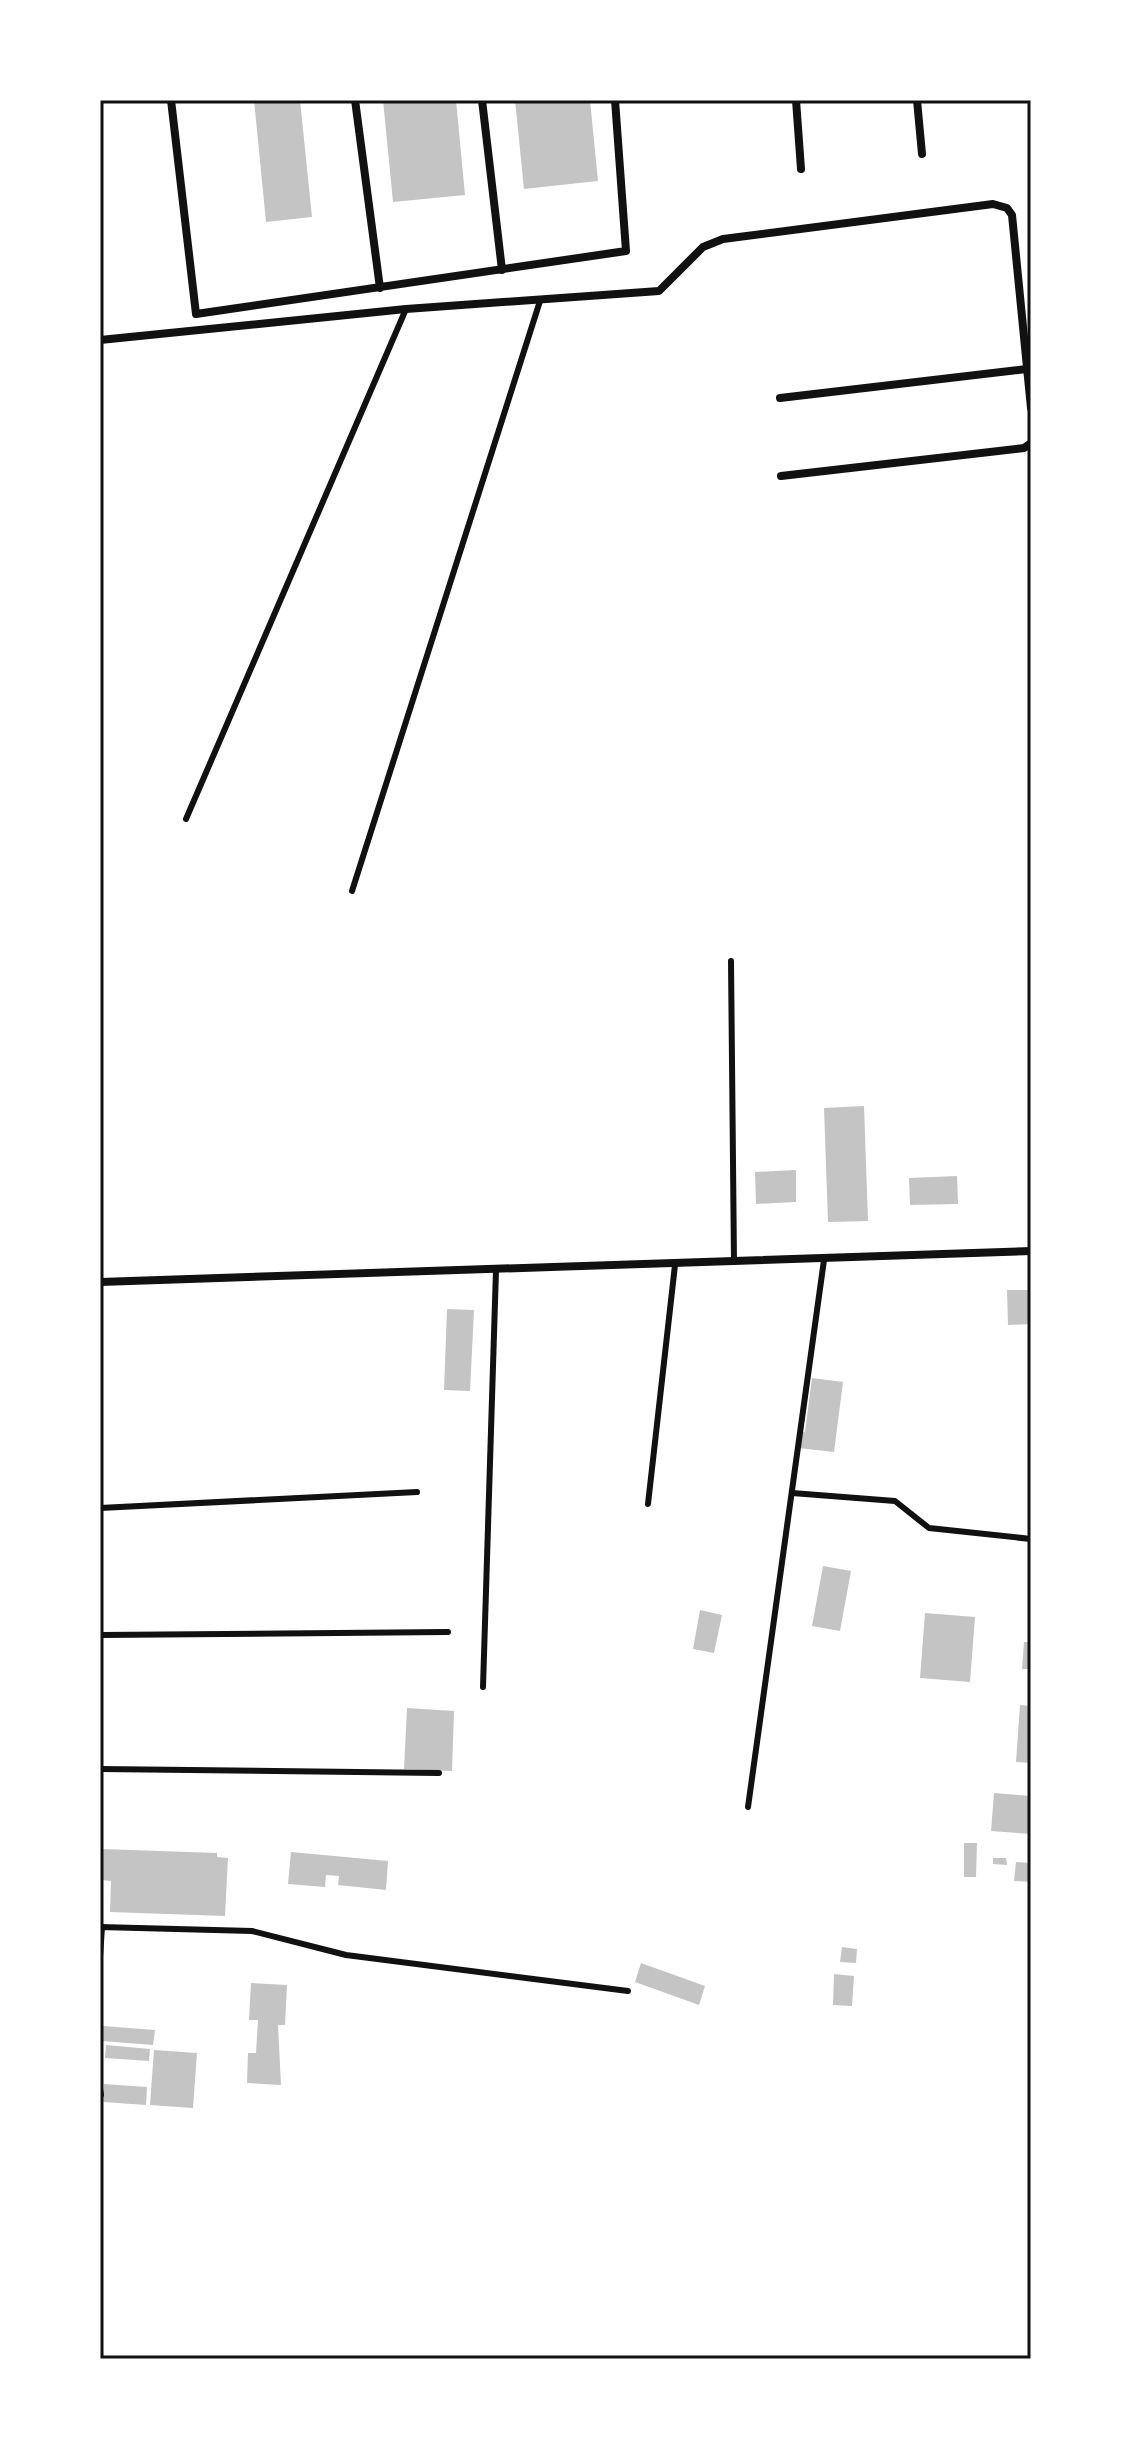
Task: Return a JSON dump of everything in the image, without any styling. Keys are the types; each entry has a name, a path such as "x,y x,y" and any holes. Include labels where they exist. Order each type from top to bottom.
{"street":[{"path":"171,100 196,314 626,251 615,100"},
{"path":"355,100 380,288"},
{"path":"482,100 502,270"},
{"path":"796,100 801,169"},
{"path":"917,100 922,154"},
{"path":"100,340 406,309 659,291 703,247 723,239 993,204 1007,208 1012,215 1031,408"},
{"path":"780,398 1027,369"},
{"path":"781,476 1024,448 1031,443"},
{"path":"100,1282 1031,1251"}],"lane":[{"path":"352,891 540,301"},
{"path":"186,819 406,309"},
{"path":"731,961 734,1263"},
{"path":"748,1807 824,1260"},
{"path":"648,1504 675,1265"},
{"path":"483,1687 496,1270"},
{"path":"100,1508 417,1492"},
{"path":"792,1493 895,1501 929,1528 1031,1539"},
{"path":"100,1635 448,1632"},
{"path":"100,1769 439,1773"},
{"path":"100,1957 101,1927 252,1931 346,1955 628,1991"},
{"path":"100,2089 101,2095"}],"building":[{"path":"254,100 300,100 312,217 266,222"},
{"path":"383,100 456,100 465,195 393,202"},
{"path":"515,100 590,100 598,181 524,189"},
{"path":"864,1106 868,1221 828,1222 824,1108"},
{"path":"796,1170 796,1202 756,1204 755,1172"},
{"path":"957,1176 958,1204 910,1205 909,1178"},
{"path":"1007,1290 1031,1290 1031,1324 1008,1325"},
{"path":"447,1309 474,1310 470,1391 444,1390"},
{"path":"812,1378 843,1382 834,1452 798,1448 800,1431 805,1432"},
{"path":"823,1566 851,1571 840,1631 812,1626"},
{"path":"700,1610 722,1615 714,1653 693,1649"},
{"path":"925,1613 975,1617 970,1682 920,1678"},
{"path":"1024,1642 1031,1642 1031,1669 1022,1669"},
{"path":"1020,1705 1031,1706 1031,1763 1016,1762"},
{"path":"407,1708 454,1711 452,1771 404,1769"},
{"path":"994,1793 1031,1796 1031,1834 991,1831"},
{"path":"964,1843 977,1843 976,1877 964,1877"},
{"path":"103,1849 217,1853 217,1857 228,1858 225,1916 110,1912 111,1881 101,1880"},
{"path":"291,1852 388,1861 386,1890 338,1885 339,1876 326,1875 325,1887 288,1884"},
{"path":"993,1858 1006,1858 1007,1865 993,1864"},
{"path":"1016,1862 1031,1863 1031,1882 1014,1881"},
{"path":"842,1947 857,1949 856,1963 840,1962"},
{"path":"641,1963 705,1986 699,2005 635,1982"},
{"path":"834,1974 854,1976 852,2006 833,2005"},
{"path":"251,1983 287,1985 285,2025 278,2025 281,2085 247,2083 248,2053 256,2053 258,2020 249,2020"},
{"path":"103,2026 155,2030 153,2045 102,2041"},
{"path":"106,2045 150,2049 149,2061 105,2058"},
{"path":"154,2050 197,2053 193,2108 150,2105"},
{"path":"104,2084 147,2087 146,2105 103,2102"}]}
